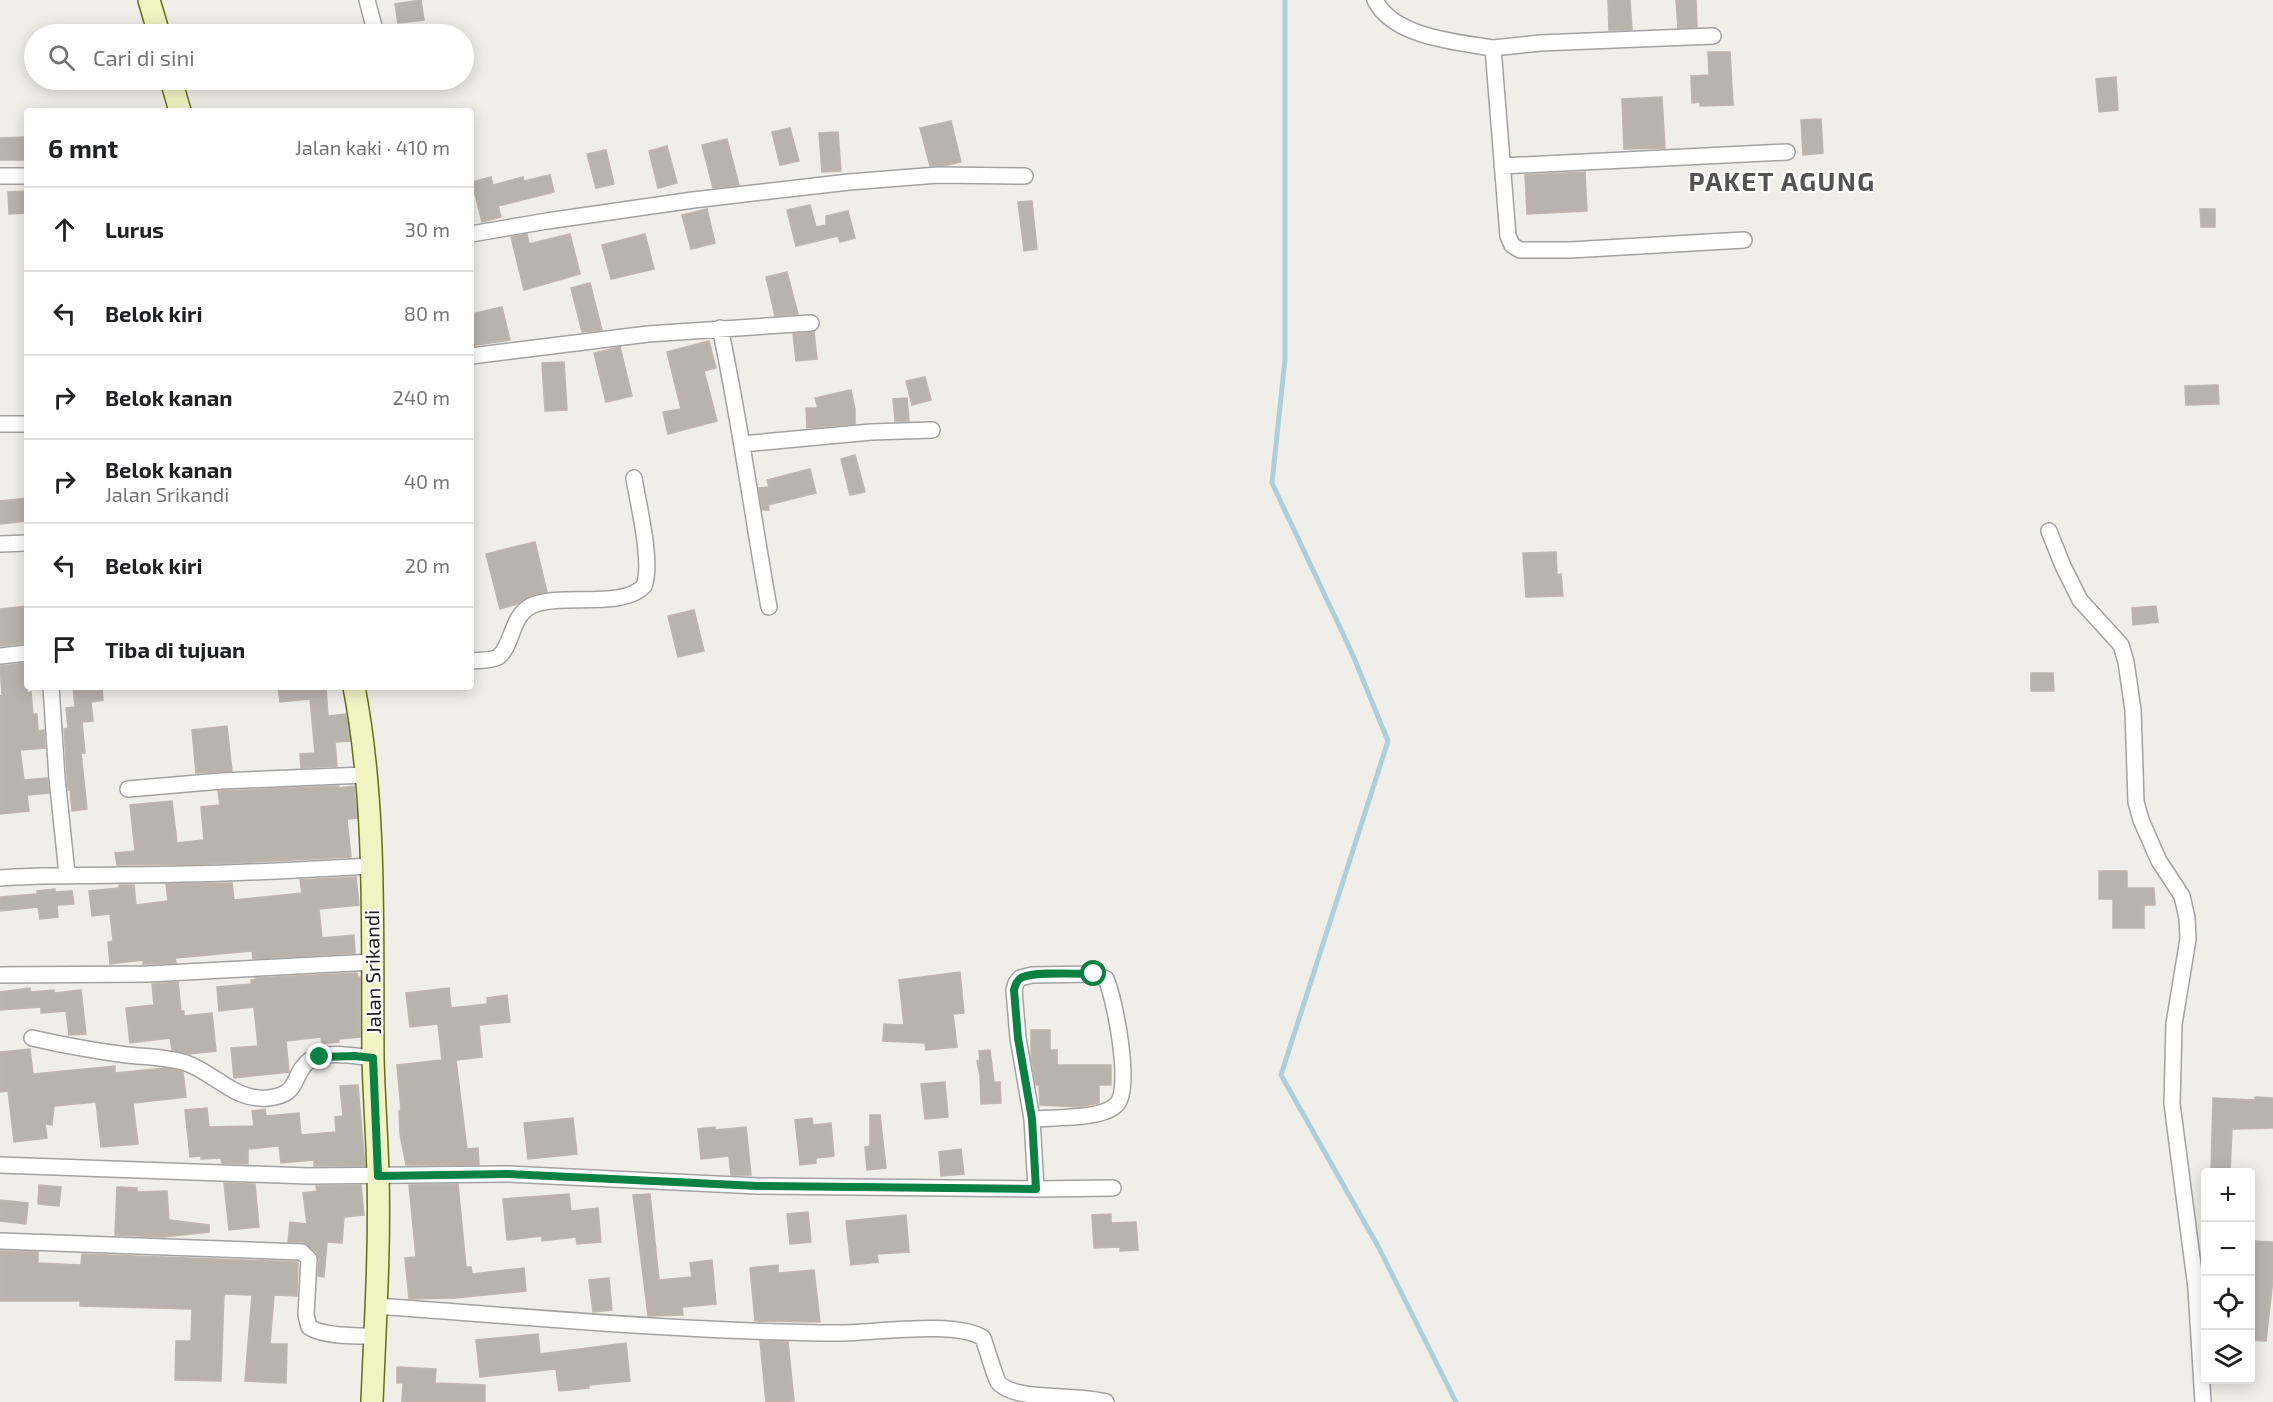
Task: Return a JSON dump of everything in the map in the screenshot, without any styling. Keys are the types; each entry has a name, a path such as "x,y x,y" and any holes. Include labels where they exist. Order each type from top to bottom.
{"street":[{"path":"149,0 156,24"},
{"path":"367,0 373,24"},
{"path":"1375,0 1382,12 1397,25 1449,40 1493,48 1540,43 1713,36"},
{"path":"1493,48 1508,236 1512,245 1520,250 1570,250 1744,240"},
{"path":"174,90 179,108"},
{"path":"1502,166 1787,152"},
{"path":"0,176 24,176"},
{"path":"474,233 693,200 849,182 938,176 1025,176"},
{"path":"474,356 648,334 811,323"},
{"path":"720,328 731,379 769,607"},
{"path":"0,424 24,423"},
{"path":"742,444 871,432 932,430"},
{"path":"474,661 493,659 501,654 520,616 535,604 631,596 644,586 647,573 645,551 634,478"},
{"path":"2049,531 2062,566 2080,600 2121,645 2126,662 2133,710 2136,802 2140,820 2159,861 2182,896 2187,918 2186,956 2174,1024 2172,1104 2196,1288 2203,1402"},
{"path":"0,544 24,543"},
{"path":"0,656 24,652"},
{"path":"51,690 57,790 67,874"},
{"name":"Jalan Srikandi","path":"355,690 365,775 373,962 373,1058 378,1176 377,1306 372,1402"},
{"path":"128,789 221,781 365,775"},
{"path":"0,878 67,874 130,875 291,871 370,866"},
{"path":"0,975 148,974 373,962"},
{"path":"1032,1119 1100,1114 1118,1103 1124,1089 1122,1061 1112,992 1106,979 1094,974 1032,975 1020,978 1016,983 1014,990 1018,1038 1032,1119 1036,1189"},
{"path":"32,1038 64,1046 180,1061 210,1073 240,1095 253,1098 284,1095 310,1060 320,1057 373,1058"},
{"path":"0,1165 158,1172 378,1176 508,1174 758,1186 1113,1188"},
{"path":"0,1241 302,1252 309,1259 306,1315 309,1327 319,1331 376,1336"},
{"path":"377,1306 716,1331 858,1333 967,1330 983,1338 998,1382 1007,1394 1016,1399 1026,1401 1083,1398 1106,1402"}],"building":[{"path":"421,0 424,20 398,23 395,4"},
{"path":"1608,0 1630,0 1632,30 1609,30"},
{"path":"1676,0 1696,0 1697,27 1678,28"},
{"path":"1708,52 1730,52 1733,105 1700,106 1700,102 1692,103 1691,76 1709,75"},
{"path":"2116,77 2118,110 2099,112 2096,79"},
{"path":"1662,97 1665,148 1624,149 1622,99"},
{"path":"1821,119 1823,153 1803,155 1801,120"},
{"path":"951,121 961,162 930,166 920,128"},
{"path":"790,128 799,161 780,165 772,132"},
{"path":"838,132 841,171 822,172 819,133"},
{"path":"24,137 24,160 0,160 0,138"},
{"path":"727,139 739,185 713,188 702,145"},
{"path":"667,146 677,183 658,188 649,151"},
{"path":"606,150 614,184 596,188 587,154"},
{"path":"1585,172 1587,211 1527,214 1525,175"},
{"path":"550,175 554,192 498,206 501,217 482,222 474,181 491,177 493,185 523,177 524,181"},
{"path":"24,191 24,213 9,214 8,192"},
{"path":"1032,201 1037,249 1024,251 1018,202"},
{"path":"810,205 816,227 826,225 826,216 848,211 855,238 840,242 838,236 796,246 787,210"},
{"path":"707,209 715,243 691,249 682,215"},
{"path":"2200,209 2215,209 2215,227 2201,227"},
{"path":"527,234 529,244 570,234 580,274 524,290 511,237"},
{"path":"645,234 654,269 611,279 602,245"},
{"path":"787,272 798,314 775,316 766,277"},
{"path":"590,283 602,330 582,332 571,288"},
{"path":"502,307 510,340 474,346 474,313"},
{"path":"814,332 817,359 796,361 793,334"},
{"path":"709,341 716,368 704,371 717,421 668,434 663,412 681,409 667,352"},
{"path":"620,347 632,396 606,402 594,353"},
{"path":"564,362 567,410 545,411 542,363"},
{"path":"925,377 931,400 912,405 906,381"},
{"path":"2218,385 2219,404 2186,405 2185,386"},
{"path":"851,390 855,424 807,428 806,408 818,408 815,398"},
{"path":"907,398 909,421 895,421 893,399"},
{"path":"855,455 865,492 850,495 841,459"},
{"path":"810,469 816,493 768,505 769,510 762,510 759,488 769,487 767,480"},
{"path":"24,498 24,521 0,524 0,501"},
{"path":"535,542 547,592 530,596 517,604 500,609 486,554"},
{"path":"1556,552 1557,575 1561,574 1563,596 1526,597 1523,553"},
{"path":"24,606 24,643 0,646 0,609"},
{"path":"2156,606 2158,622 2133,625 2132,608"},
{"path":"694,610 704,651 678,657 668,616"},
{"path":"24,663 24,690 27,690 27,693 31,692 33,714 37,714 38,731 44,730 45,748 20,750 24,780 47,778 49,793 27,795 29,811 0,814 0,696 2,695 0,666"},
{"path":"2031,673 2053,673 2054,691 2031,691"},
{"path":"73,690 102,690 103,700 91,702 93,721 82,722 85,753 81,753 87,809 72,811 70,790 68,790 64,729 68,728 66,708 75,707"},
{"path":"278,690 326,690 328,716 346,714 350,741 335,742 337,766 301,768 300,754 315,753 310,699 280,702"},
{"path":"227,726 232,771 196,773 192,730"},
{"path":"339,786 339,788 354,786 357,818 347,819 351,857 213,864 117,865 115,853 135,851 130,805 172,801 177,843 204,840 201,807 220,805 218,791"},
{"path":"2099,871 2127,871 2127,888 2154,888 2155,905 2144,905 2144,928 2113,928 2113,899 2099,899"},
{"path":"356,877 359,905 319,909 322,938 354,935 355,953 253,959 252,951 175,958 176,963 143,964 143,960 110,964 108,942 113,941 110,914 92,916 89,891 119,888 119,885 134,885 136,905 168,901 166,884 232,883 234,900 302,893 300,880"},
{"path":"55,889 55,892 72,891 74,904 57,905 58,917 40,919 38,907 0,911 0,897 37,894 37,891"},
{"path":"960,972 964,1013 953,1014 957,1047 926,1050 925,1043 883,1041 884,1024 904,1025 899,980"},
{"path":"357,973 360,977 360,1037 339,1039 339,1042 322,1044 321,1037 286,1041 289,1072 234,1078 231,1048 258,1046 254,1007 219,1011 217,987 251,984 251,980 255,978"},
{"path":"178,982 181,1011 184,1011 184,1016 212,1013 216,1051 189,1054 172,1050 170,1038 130,1043 126,1008 154,1005 152,984"},
{"path":"30,988 30,992 54,990 54,993 81,990 86,1034 69,1035 66,1011 41,1013 41,1007 0,1010 0,992"},
{"path":"449,988 451,1008 487,1004 487,998 507,995 510,1022 479,1025 482,1057 456,1060 467,1149 478,1148 479,1165 406,1165 400,1134 399,1111 401,1110 397,1065 442,1060 438,1024 410,1027 406,993"},
{"path":"1031,1030 1050,1030 1050,1050 1057,1050 1057,1065 1111,1065 1111,1085 1099,1085 1099,1103 1079,1107 1040,1105 1039,1085 1036,1085 1031,1057"},
{"path":"30,1049 33,1074 115,1066 115,1073 165,1068 183,1072 186,1097 133,1103 138,1144 101,1147 96,1102 54,1106 52,1125 45,1124 47,1138 14,1142 8,1091 0,1092 0,1052"},
{"path":"990,1050 994,1082 1000,1082 1001,1103 981,1104 977,1061 980,1060 979,1051"},
{"path":"945,1082 948,1117 925,1119 921,1084"},
{"path":"358,1085 365,1166 314,1166 314,1160 281,1163 279,1146 248,1149 248,1164 222,1163 221,1158 190,1157 185,1110 207,1108 209,1127 254,1126 252,1111 265,1109 266,1116 299,1113 301,1135 336,1132 335,1117 343,1116 340,1086"},
{"path":"2255,1097 2273,1098 2273,1128 2232,1129 2230,1168 2211,1168 2213,1098 2255,1100"},
{"path":"870,1115 880,1115 886,1168 867,1170 865,1147 870,1146"},
{"path":"573,1118 577,1154 528,1159 524,1123"},
{"path":"812,1118 813,1125 831,1123 834,1156 816,1158 816,1163 800,1165 795,1120"},
{"path":"715,1127 715,1130 746,1127 751,1175 731,1175 729,1156 701,1159 698,1129"},
{"path":"961,1149 964,1174 941,1176 939,1152"},
{"path":"224,1183 255,1184 259,1227 229,1230"},
{"path":"458,1184 466,1267 471,1267 472,1274 524,1268 526,1291 455,1298 409,1299 405,1258 416,1257 409,1185"},
{"path":"39,1185 61,1187 59,1206 38,1204"},
{"path":"361,1185 364,1215 344,1217 342,1243 327,1242 324,1277 318,1276 319,1259 316,1252 303,1242 288,1242 290,1222 307,1224 303,1193 317,1191 316,1186"},
{"path":"117,1187 137,1188 137,1192 167,1191 169,1220 209,1225 209,1232 163,1237 115,1235"},
{"path":"569,1194 571,1211 598,1208 601,1242 577,1244 576,1237 542,1241 542,1236 507,1240 503,1199"},
{"path":"650,1194 659,1280 692,1277 690,1263 712,1260 716,1304 682,1307 683,1315 648,1316 633,1195"},
{"path":"0,1200 28,1203 26,1224 0,1221"},
{"path":"808,1212 811,1242 790,1244 787,1214"},
{"path":"1111,1214 1111,1223 1136,1222 1138,1250 1120,1251 1120,1247 1094,1248 1092,1215"},
{"path":"906,1215 909,1252 877,1254 878,1262 851,1265 846,1221"},
{"path":"2255,1241 2273,1242 2273,1279 2266,1341 2255,1340"},
{"path":"0,1251 38,1252 38,1263 81,1265 82,1254 298,1262 297,1296 274,1295 270,1344 287,1344 286,1383 245,1381 252,1295 224,1294 221,1381 175,1380 176,1341 191,1341 192,1309 80,1306 80,1301 0,1301"},
{"path":"778,1265 778,1273 814,1270 820,1322 755,1321 750,1268"},
{"path":"609,1278 612,1310 593,1312 589,1280"},
{"path":"538,1334 540,1354 626,1343 630,1381 559,1391 556,1369 480,1377 476,1340"},
{"path":"760,1341 788,1342 794,1401 766,1402"},
{"path":"397,1367 436,1369 435,1383 485,1385 485,1402 402,1402 403,1383 397,1383"}],"waterway":[{"path":"1285,0 1285,359 1272,483 1352,653 1388,741 1281,1075 1379,1248 1456,1402"}],"district":[{"name":"PAKET AGUNG","path":"1782,182"}],"route":[{"path":"320,1057 332,1055 373,1058 378,1176 508,1174 758,1186 1036,1189 1032,1119 1018,1038 1014,990 1020,978 1032,975 1094,974"}]}
